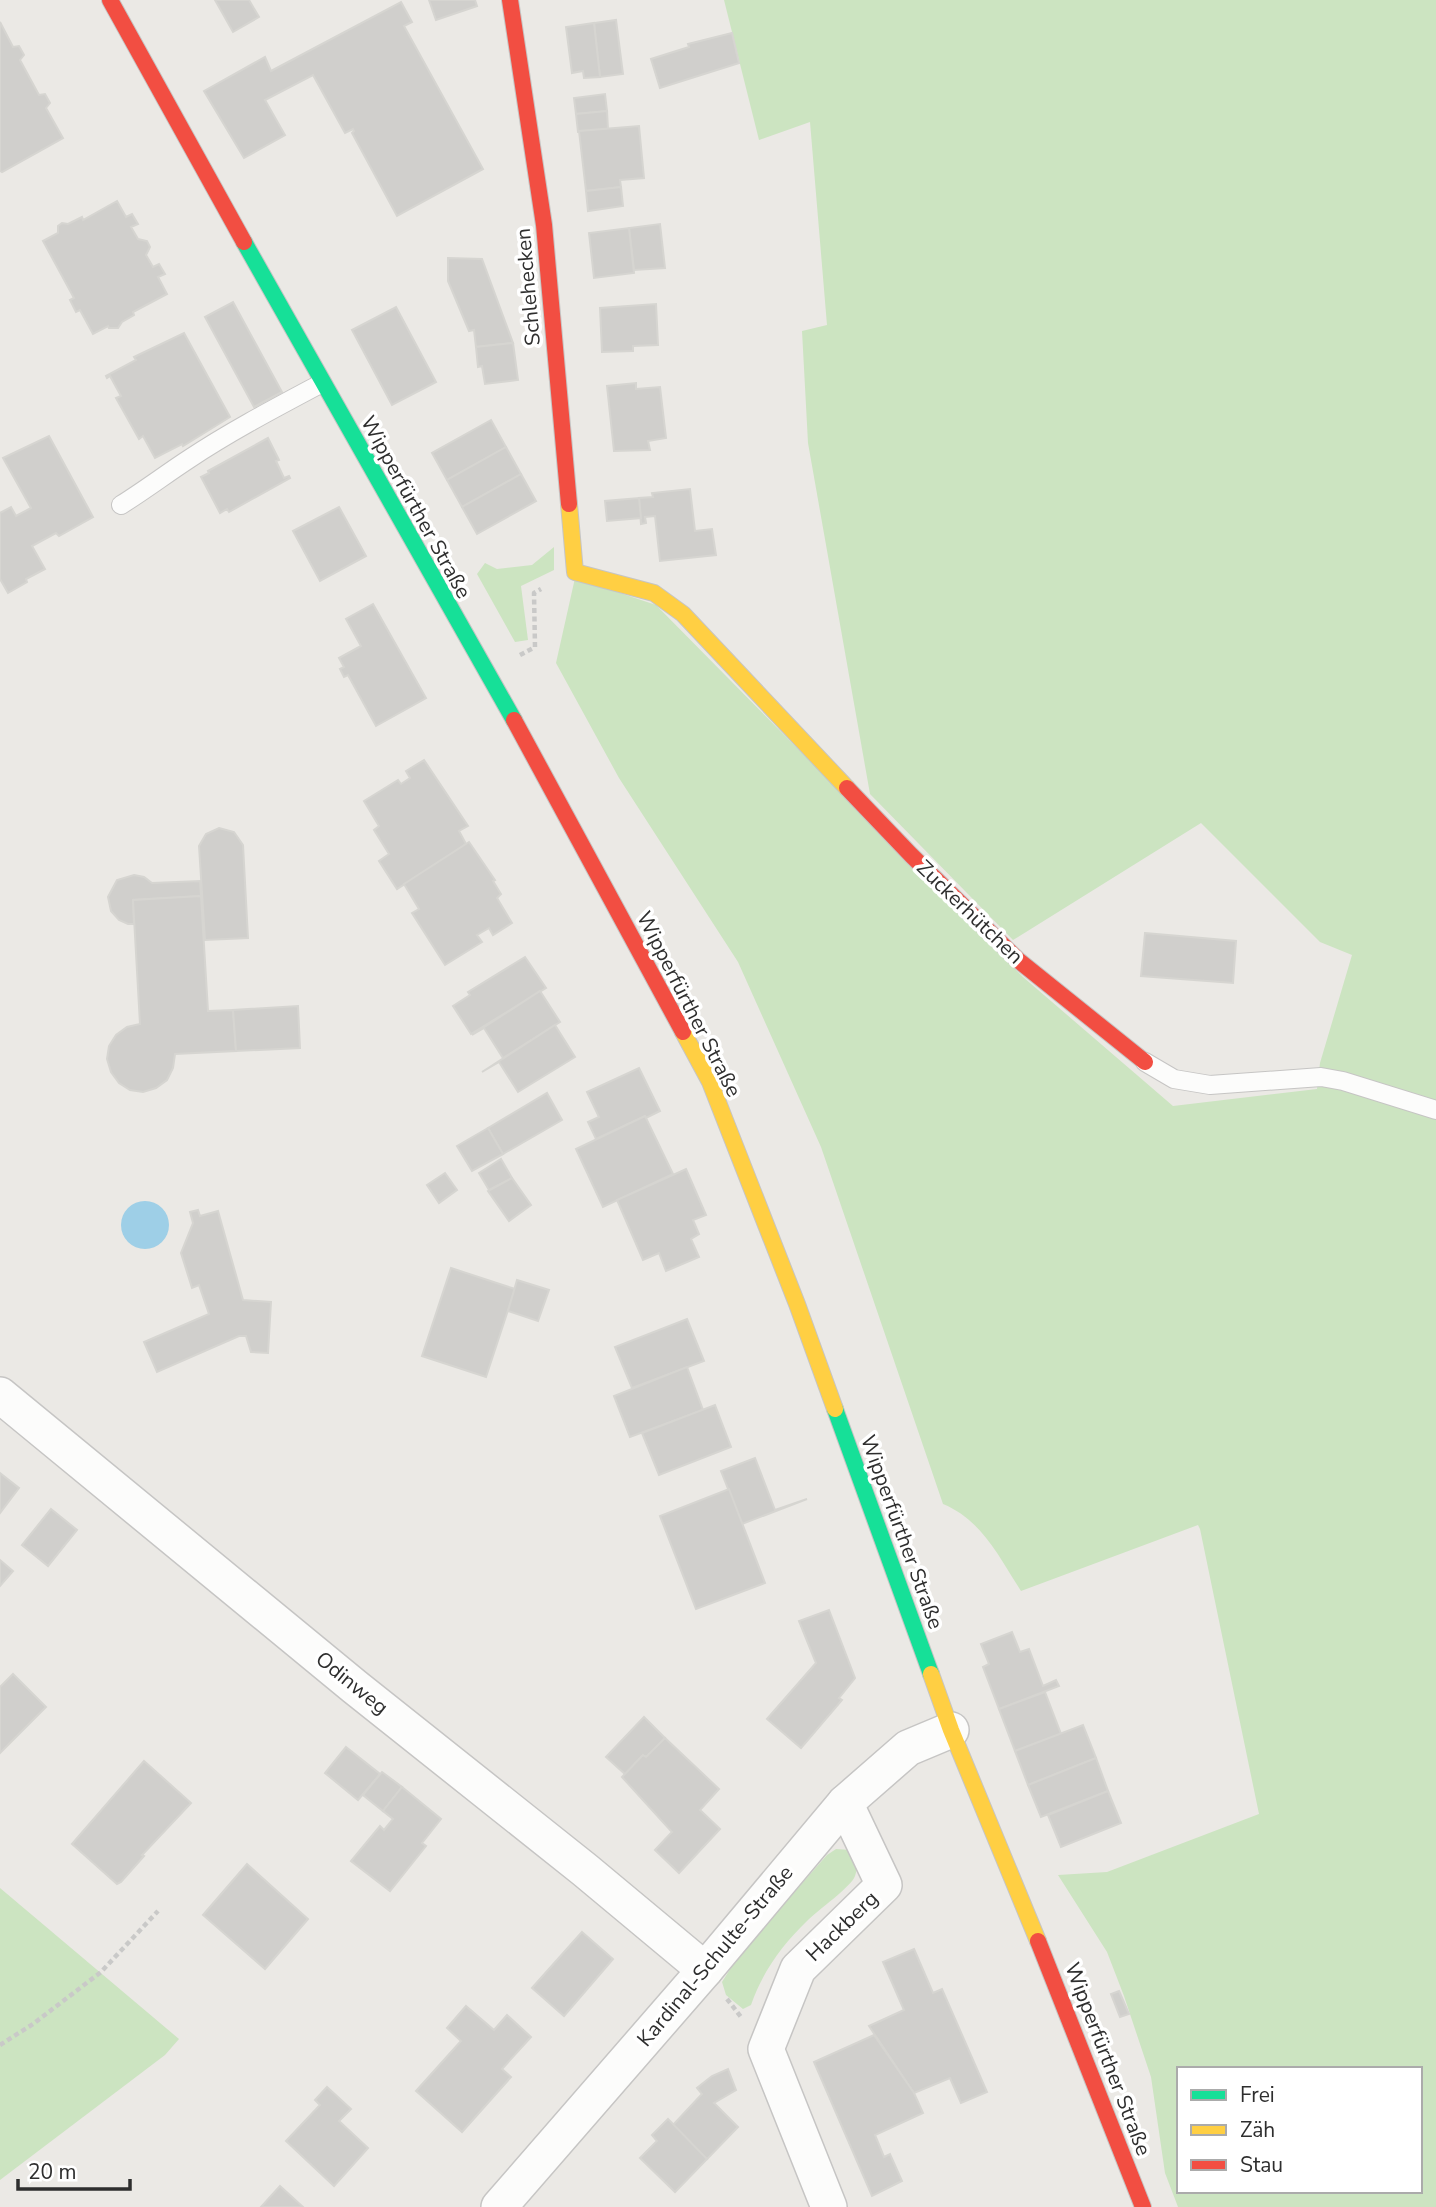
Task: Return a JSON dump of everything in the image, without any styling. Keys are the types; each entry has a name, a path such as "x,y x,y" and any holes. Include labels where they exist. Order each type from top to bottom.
{"main road":[{"name":"Wipperfürther Straße","path":"110,0 322,383 535,757 710,1082 797,1304 951,1730 1035,1930 1143,2207"},
{"name":"Schlehecken","path":"510,0 544,225 575,572"},
{"name":"Zuckerhütchen","path":"575,572 654,593 684,614 911,855 1018,960 1145,1062"}],"street":[{"name":"Odinweg","path":"0,1395 705,1970"},
{"name":"Kardinal-Schulte-Straße","path":"499,2207 705,1970 845,1803 908,1748 951,1730"},
{"name":"Hackberg","path":"766,2049 798,1969 884,1885 845,1803"},
{"path":"766,2049 829,2207"}],"lane":[{"path":"121,505 220,439 322,383"},
{"name":"Zuckerhütchen","path":"1145,1062 1174,1079 1210,1085 1321,1077 1343,1081 1436,1110"}],"path":[{"path":"534,593 535,647"},
{"path":"0,2045 43,2017 101,1972 158,1911"},
{"path":"705,1970 766,2049"}],"green space":[{"path":"724,0 1436,0 1436,2207 1178,2207 1165,2173 1151,2077 1124,1996 1107,1952 1058,1875 1107,1872 1259,1814 1200,1529 1198,1525 1021,1591 979,1530 957,1511 943,1504 821,1147 738,962 619,778 556,663 575,578 656,605 1023,977 1173,1106 1317,1089 1320,1063 1352,955 1320,942 1201,823 1013,940 870,794 808,443 802,331 827,325 810,122 759,140"},
{"path":"554,547 554,570 521,586 528,640 515,642 477,574 485,563 497,569 532,565"},
{"path":"836,1849 851,1850 857,1862 855,1876 790,1939 767,1970 751,2005 743,2009 726,1995 722,1982 739,1955 827,1855"},
{"path":"0,1888 179,2039 165,2055 0,2180"}],"water":[{"path":"145,1201 162,1208 169,1225 162,1242 145,1249 128,1242 121,1225 128,1208"}],"building":[{"path":"215,0 249,0 259,17 233,32"},
{"path":"429,0 475,0 477,6 436,20"},
{"path":"401,2 412,22 404,26 483,169 397,216 352,133 353,129 345,133 313,75 265,100 285,135 244,158 204,91 265,57 271,71"},
{"path":"616,20 623,74 600,77 594,23"},
{"path":"0,22 13,47 19,46 24,55 20,60 39,95 45,94 50,103 46,108 63,138 2,172 0,171"},
{"path":"594,23 600,77 584,78 583,71 572,73 566,27"},
{"path":"732,33 739,63 660,88 651,59 689,47 688,44"},
{"path":"605,94 607,111 576,114 574,98"},
{"path":"607,111 608,129 578,132 576,114"},
{"path":"639,126 644,178 620,180 621,187 586,191 579,131"},
{"path":"621,187 623,206 588,211 586,191"},
{"path":"117,201 126,217 132,214 138,224 131,227 138,239 147,241 150,247 146,255 153,267 159,264 165,274 158,277 167,294 133,312 134,315 122,322 118,328 108,326 93,334 80,310 76,312 70,300 74,298 43,241 58,233 58,226 62,223 68,224 82,217 83,220"},
{"path":"660,224 665,268 634,270 629,228"},
{"path":"629,228 634,273 594,278 589,233"},
{"path":"448,258 482,259 513,343 476,347 474,330 469,331 448,281"},
{"path":"233,302 282,392 254,407 205,317"},
{"path":"656,304 658,345 633,346 633,351 602,352 600,308"},
{"path":"396,307 436,382 392,405 352,330"},
{"path":"184,333 230,417 183,446 182,444 155,458 143,436 139,439 116,398 121,396 110,376 106,376 136,360 134,357"},
{"path":"513,343 518,380 485,384 482,366 478,367 476,347"},
{"path":"636,383 636,389 660,387 666,438 648,441 650,450 614,451 607,386"},
{"path":"491,420 506,447 447,480 432,453"},
{"path":"49,436 93,517 59,536 56,533 32,546 45,569 8,593 0,579 0,513 11,507 16,516 31,508 3,458"},
{"path":"268,438 284,478 290,478 229,512 227,509 220,513 201,477"},
{"path":"506,447 521,474 462,507 447,480"},
{"path":"521,474 536,501 477,534 462,507"},
{"path":"690,489 695,531 712,529 716,555 660,561 655,516 645,517 646,523 641,524 639,498 653,497 652,493"},
{"path":"639,498 641,518 607,521 605,501"},
{"path":"339,507 366,556 320,581 293,531"},
{"path":"373,604 426,698 376,726 348,675 344,677 340,669 344,667 339,658 361,646 346,619"},
{"path":"424,760 468,826 459,831 466,844 397,889 379,861 389,854 374,830 379,826 364,801 398,780 401,784 410,778 406,771"},
{"path":"219,828 234,832 243,845 248,938 205,940 199,846 206,834"},
{"path":"469,842 495,880 493,881 501,894 497,898 512,923 493,935 489,928 477,935 482,942 445,965 412,913 419,909 404,884"},
{"path":"134,875 144,877 152,883 200,881 201,896 133,900 134,924 128,924 119,920 111,911 108,897 117,880"},
{"path":"201,896 208,1011 233,1010 236,1051 175,1054 173,1068 167,1080 156,1088 143,1092 130,1090 119,1083 111,1072 107,1059 109,1046 116,1035 127,1027 140,1024 133,900"},
{"path":"1145,933 1236,941 1233,983 1141,976"},
{"path":"525,957 546,988 471,1034 453,1006 470,995 468,992"},
{"path":"540,991 560,1022 503,1058 484,1028 472,1035"},
{"path":"298,1006 300,1048 236,1051 233,1010"},
{"path":"555,1025 575,1057 518,1092 499,1062 482,1072"},
{"path":"639,1068 660,1111 596,1139 588,1122 599,1117 587,1092"},
{"path":"547,1093 562,1120 503,1154 488,1128"},
{"path":"645,1116 673,1174 603,1207 576,1149"},
{"path":"488,1128 503,1154 472,1171 457,1146"},
{"path":"501,1159 512,1178 489,1190 479,1173"},
{"path":"686,1169 706,1215 693,1220 699,1234 691,1239 699,1257 666,1271 659,1253 643,1260 617,1200"},
{"path":"445,1173 457,1190 439,1203 427,1185"},
{"path":"512,1178 531,1205 509,1221 488,1191"},
{"path":"198,1210 200,1216 218,1211 243,1300 271,1302 268,1353 251,1352 246,1336 239,1336 157,1372 144,1342 209,1314 199,1285 192,1288 181,1253 193,1223 190,1212"},
{"path":"451,1268 515,1289 486,1377 422,1356"},
{"path":"517,1280 549,1290 538,1321 508,1311"},
{"path":"687,1319 704,1361 632,1388 615,1347"},
{"path":"687,1367 703,1410 630,1437 614,1396"},
{"path":"715,1405 731,1447 659,1475 642,1433"},
{"path":"755,1458 775,1510 807,1499 742,1524 721,1471"},
{"path":"0,1473 19,1488 0,1513"},
{"path":"729,1489 765,1583 696,1609 660,1516"},
{"path":"51,1509 77,1530 48,1566 22,1545"},
{"path":"0,1560 13,1571 0,1586"},
{"path":"829,1610 855,1678 839,1698 842,1700 801,1748 767,1719 816,1663 799,1621"},
{"path":"1012,1632 1020,1652 1029,1649 1043,1686 1056,1680 1059,1686 999,1709 983,1667 989,1664 981,1644"},
{"path":"13,1674 46,1707 0,1753 0,1687"},
{"path":"1045,1692 1061,1734 1015,1751 999,1709"},
{"path":"644,1717 665,1738 625,1774 606,1757"},
{"path":"1083,1725 1096,1758 1028,1785 1015,1751"},
{"path":"665,1738 719,1789 700,1810 720,1829 679,1873 655,1850 672,1832 622,1777 643,1755 646,1757"},
{"path":"346,1747 380,1774 358,1800 325,1773"},
{"path":"1096,1758 1108,1791 1041,1817 1028,1785"},
{"path":"144,1761 191,1803 117,1884 72,1844"},
{"path":"382,1772 402,1787 383,1811 363,1795"},
{"path":"402,1787 441,1819 422,1843 426,1846 390,1891 351,1861 380,1826 384,1830 393,1819 383,1811"},
{"path":"1108,1791 1121,1823 1061,1847 1048,1815"},
{"path":"247,1864 308,1919 265,1969 203,1915"},
{"path":"582,1932 613,1959 564,2016 532,1988"},
{"path":"914,1949 933,1993 942,1989 987,2092 961,2103 950,2078 914,2093 869,2026 904,2010 883,1962"},
{"path":"1119,1991 1129,2014 1120,2017 1111,1994"},
{"path":"466,2006 494,2030 507,2015 531,2037 502,2069 511,2077 462,2132 416,2091 461,2041 447,2028"},
{"path":"874,2035 914,2093 923,2113 875,2135 884,2157 890,2154 902,2181 872,2196 814,2062"},
{"path":"728,2069 736,2090 714,2103 738,2127 707,2159 673,2125 702,2094 697,2088 712,2076"},
{"path":"327,2087 351,2109 339,2121 368,2148 334,2186 286,2141 320,2105 315,2100"},
{"path":"668,2119 707,2159 675,2192 640,2158 657,2141 652,2135"},
{"path":"280,2186 303,2207 261,2207"}],"traffic: fast":[{"path":"244,242 514,720"},
{"path":"835,1409 931,1674"}],"traffic: slow":[{"path":"569,504 575,572 654,593 683,614 847,788"},
{"path":"683,1032 710,1082 835,1409"},
{"path":"931,1674 951,1730 1038,1941"}],"traffic: jam":[{"path":"110,0 244,242"},
{"path":"510,0 544,225 569,504"},
{"path":"514,720 683,1032"},
{"path":"847,788 1018,960 1145,1062"},
{"path":"1038,1941 1143,2207"}]}
